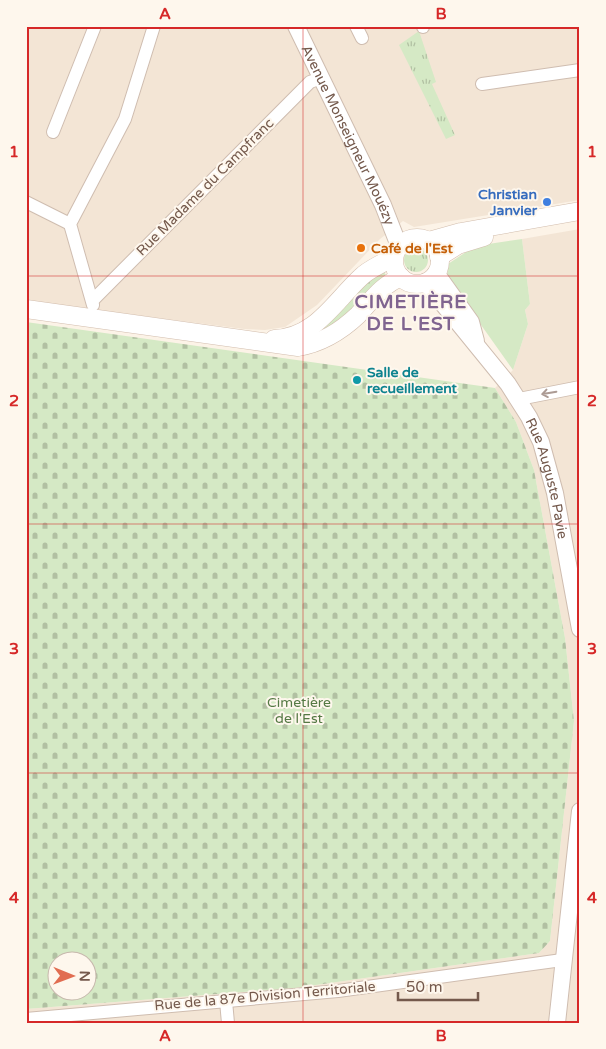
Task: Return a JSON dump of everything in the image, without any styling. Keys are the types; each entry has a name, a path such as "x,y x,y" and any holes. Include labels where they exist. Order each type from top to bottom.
{"main road":[{"path":"429,241 461,232 580,211"},
{"path":"397,251 395,268 401,278 411,283 434,271 458,246 520,228 580,219"},
{"path":"252,340 281,339 304,332 320,321 362,276 397,251 410,239 420,238 429,241 434,246 434,271"},
{"path":"26,309 92,309 298,348 323,341 345,326 384,287 401,278"}],"street":[{"path":"53,132 95,26"},
{"path":"92,309 70,224 125,119 154,26"},
{"name":"Avenue Monseigneur Mouézy","path":"296,26 382,205 397,251"},
{"path":"482,84 580,70"},
{"name":"Rue Madame du Campfranc","path":"92,309 310,82 321,78"},
{"path":"26,202 70,224"},
{"name":"Rue Auguste Pavie","path":"434,271 462,329 477,343 519,399 541,442 548,464 580,629"},
{"path":"519,399 580,387"},
{"path":"557,1023 562,960 580,811"},
{"name":"Rue de la 87e Division Territoriale","path":"26,1019 338,991 562,960"},
{"path":"226,1001 228,1023"}],"shaded area":[{"path":"26,26 580,26 580,200 414,227 403,221 380,239 317,305 285,327 265,330 244,329 26,301"},
{"path":"580,229 580,1023 26,1023 26,1009 295,988 539,953 550,941 574,721 565,638 534,470 516,422 495,388 513,370 528,324 525,310 530,304 522,239"}],"green space":[{"path":"419,31 436,82 432,84 455,135 446,139 399,45"},
{"path":"522,239 530,304 525,310 528,324 513,370 447,277 448,264 475,246"},
{"path":"416,248 421,249 427,255 427,265 421,271 416,272 411,271 405,265 404,260 405,255 411,249"},
{"path":"382,267 387,278 335,327 297,341"},
{"name":"Cimetière de l'Est","path":"26,322 495,388 516,422 534,470 565,638 574,721 550,941 539,953 295,988 26,1009"}],"place":[{"name":"Christian Janvier","path":"547,202"},
{"name":"Café de l'Est","path":"361,248"},
{"name":"Salle de recueillement","path":"357,380"}],"district":[{"name":"CIMETIÈRE DE L'EST","path":"411,313"}]}
